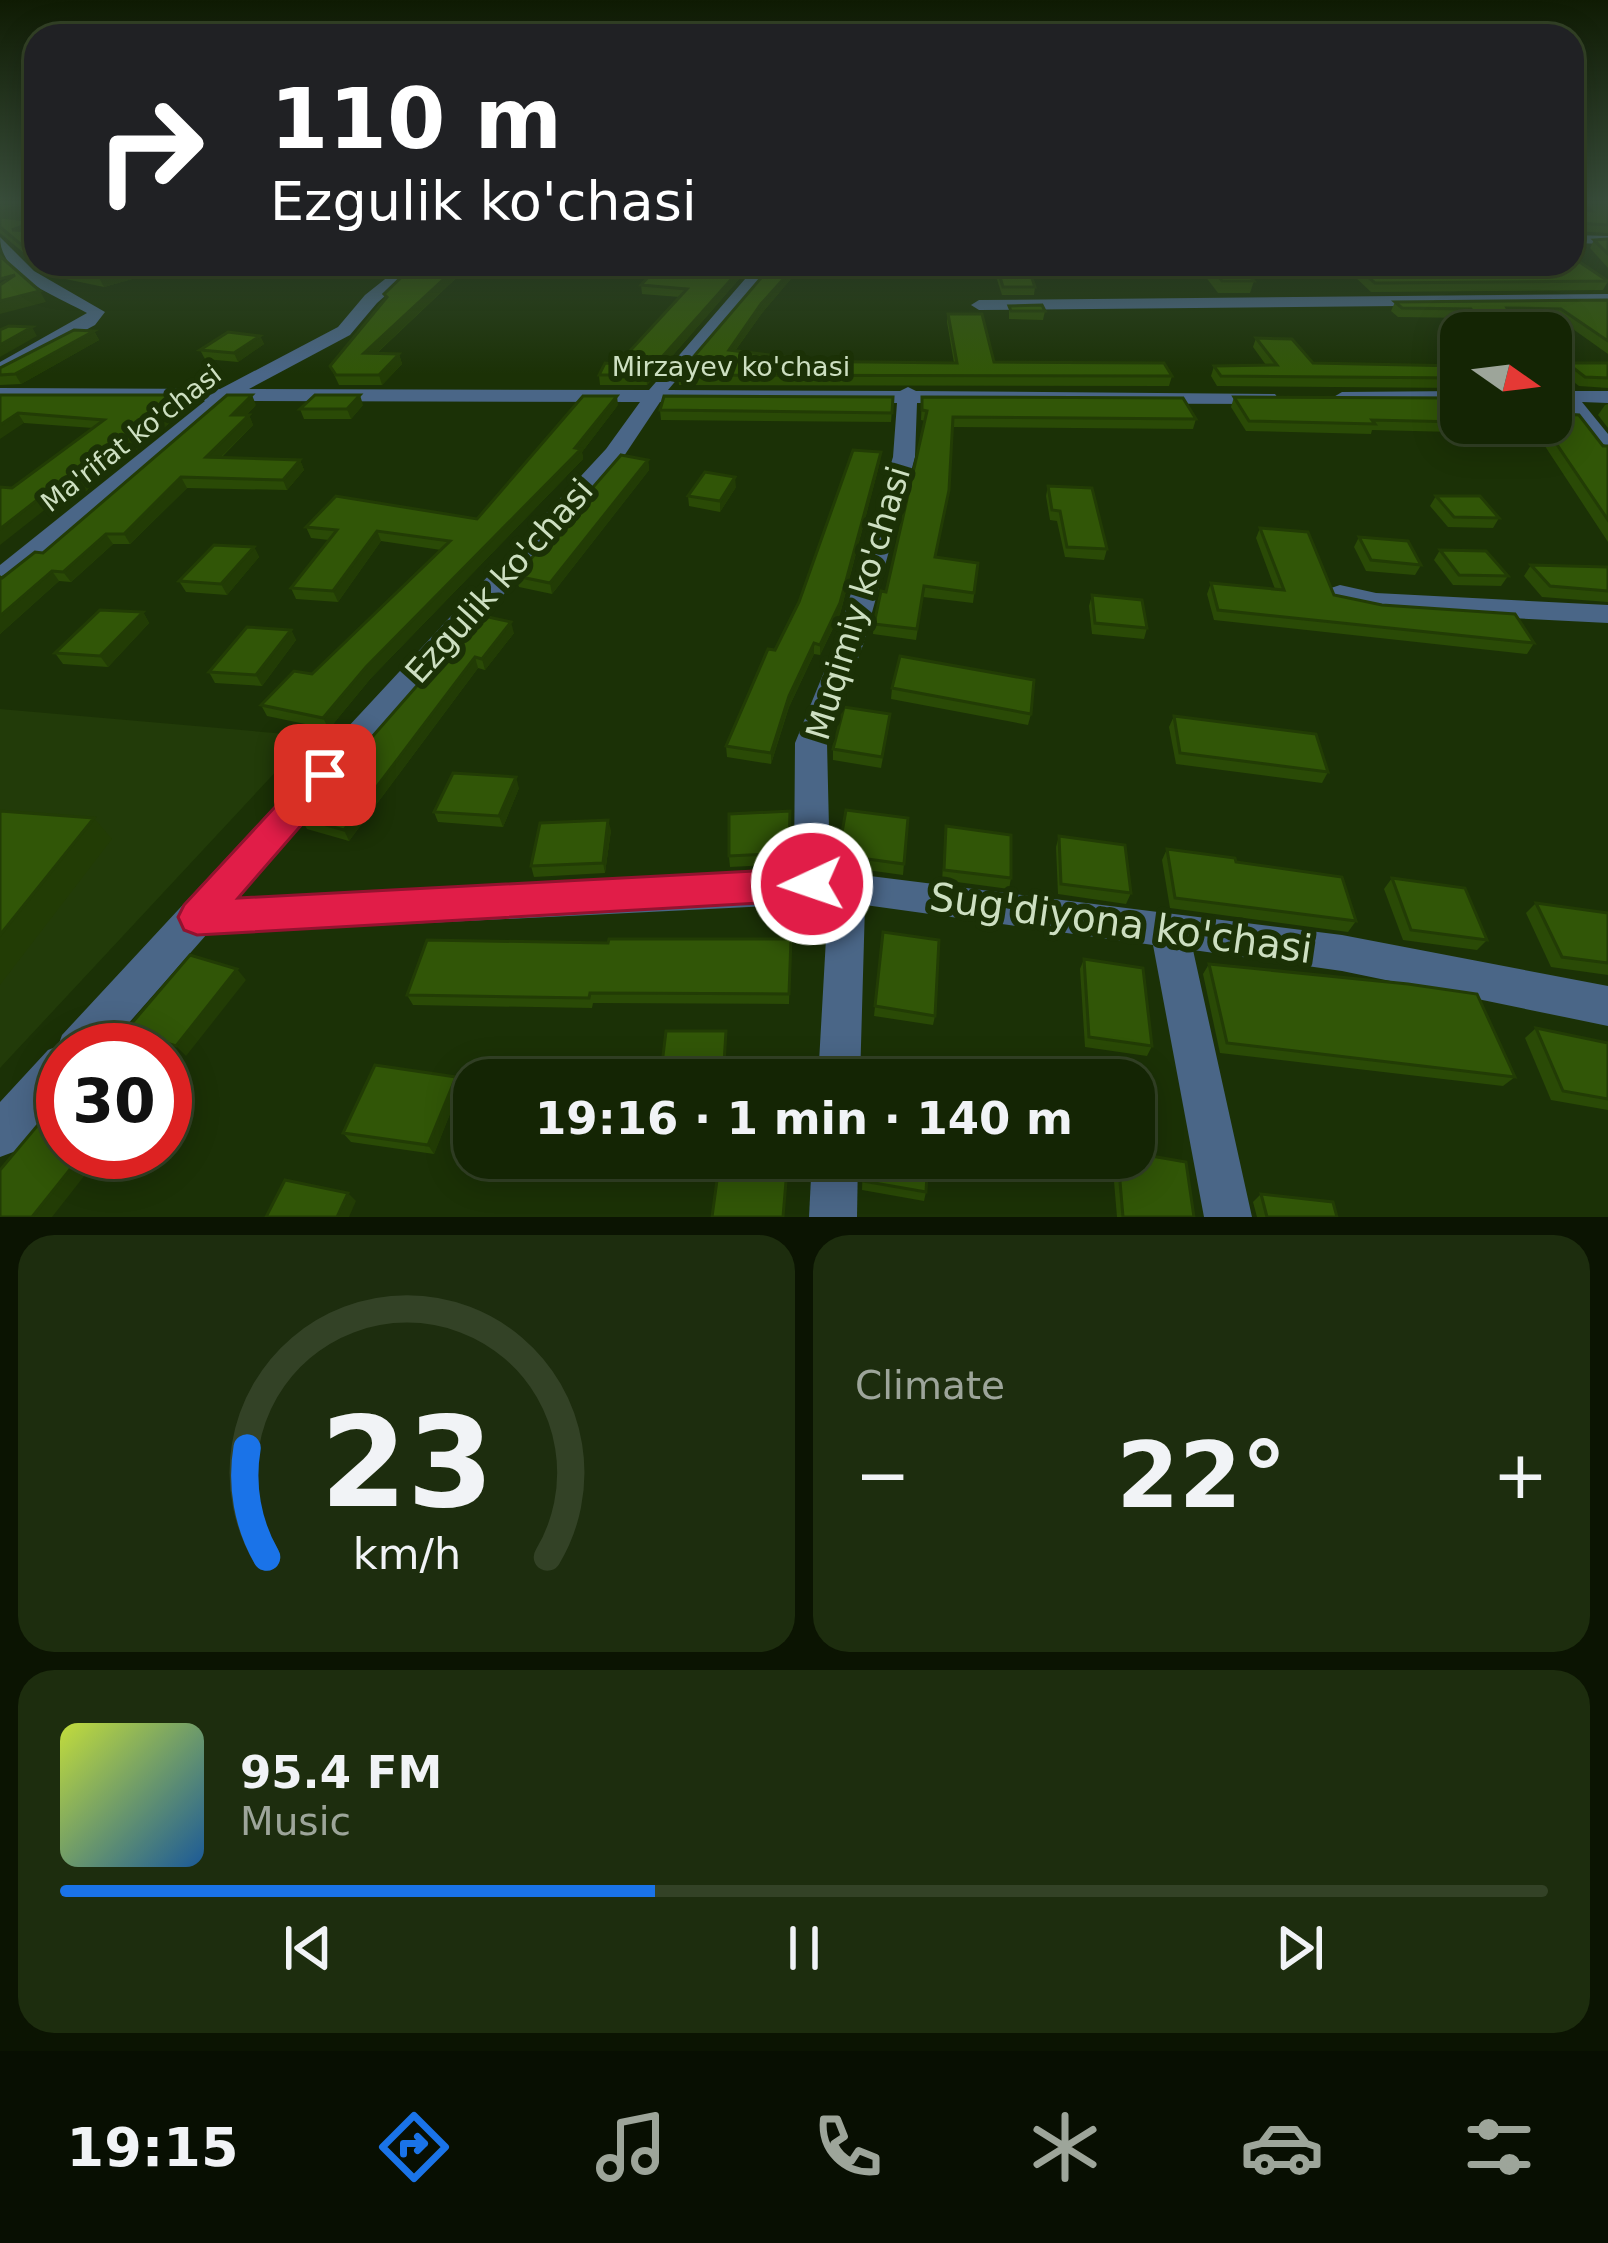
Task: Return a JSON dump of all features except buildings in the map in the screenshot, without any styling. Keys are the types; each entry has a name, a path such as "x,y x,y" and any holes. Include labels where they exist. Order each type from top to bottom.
{"street":[{"path":"0,370 89,321 97,312 32,276"},
{"name":"Ma'rifat ko'chasi","path":"0,578 226,394 344,331 370,299 398,276"},
{"name":"Ezgulik ko'chasi","path":"101,1023 614,454 672,371 755,276"},
{"path":"979,304 1608,299"},
{"name":"Mirzayev ko'chasi","path":"0,394 908,393 1286,398"},
{"name":"Muqimiy ko'chasi","path":"837,1059 830,885 812,743 850,646 904,457 908,393"},
{"path":"1572,396 1608,397"},
{"path":"1310,398 1440,397"},
{"path":"1572,411 1608,448"},
{"path":"1340,594 1376,602 1608,614"},
{"name":"Sug'diyona ko'chasi","path":"197,917 830,885 1342,952 1608,1006"},
{"path":"1169,929 1228,1217"},
{"path":"0,1135 36,1095"},
{"path":"833,1217 834,1179"}],"shaded area":[{"path":"0,709 309,736 42,1023 36,1023 36,1029 0,1068"}],"route":[{"path":"325,775 197,917 812,884"}]}
